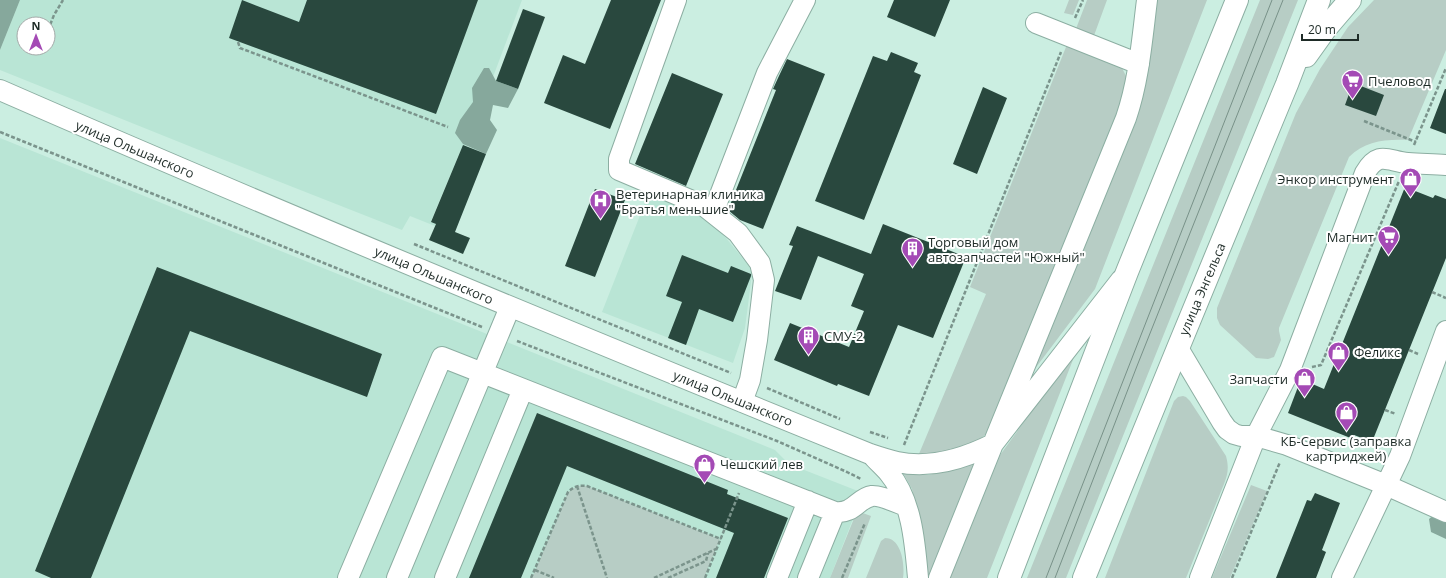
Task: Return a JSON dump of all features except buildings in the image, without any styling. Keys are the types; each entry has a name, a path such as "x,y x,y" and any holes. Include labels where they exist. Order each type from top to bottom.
{"main road":[{"path":"1211,62 1226,0"},
{"path":"1009,578 1127,272 1237,0"},
{"name":"улица Энгельса","path":"1084,578 1287,84 1319,0"},
{"path":"1287,84 1326,28 1350,0"}],"street":[{"path":"676,0 619,159 619,170 704,206 738,233 760,263 764,280 757,340 750,380 742,402"},
{"path":"713,213 767,73 806,0"},
{"path":"939,578 1133,99 1147,0"},
{"path":"1036,23 1139,64"},
{"name":"улица Ольшанского","path":"0,90 156,159 510,307 870,454 897,462 934,464 949,461 978,451 992,444"},
{"path":"1200,578 1256,436 1290,370 1369,166 1382,158 1389,158 1407,163 1446,165"},
{"path":"992,444 1127,272"},
{"path":"397,578 510,307"},
{"path":"1342,578 1400,456 1446,331"},
{"path":"1178,348 1227,429 1234,434 1241,436 1256,436 1287,445 1386,485 1446,512"},
{"path":"348,578 442,357 835,512 847,511 865,499 875,496 906,506"},
{"path":"445,578 523,388"},
{"path":"870,454 889,473 899,489 906,506 916,552 918,578"},
{"path":"777,578 808,501"},
{"path":"808,578 835,512"}],"path":[{"path":"54,16 63,0"},
{"path":"897,462 1067,36"},
{"path":"238,42 240,48 448,128"},
{"path":"1290,370 1321,365 1446,68"},
{"path":"1364,121 1416,142"},
{"path":"0,132 499,334 777,441 847,472 862,480 875,496 842,578"},
{"path":"1432,292 1446,298"},
{"path":"1232,578 1287,445"},
{"path":"705,578 746,476"},
{"path":"531,578 568,492 577,486 588,486 721,539"},
{"path":"577,486 606,578"},
{"path":"654,578 716,549"},
{"path":"668,578 706,561 708,553"},
{"path":"535,570 554,578"}],"shaded area":[{"path":"0,0 20,0 0,50"},
{"path":"20,0 522,0 467,146 463,145 431,221 436,224 435,226 410,216 402,230 0,70 0,50"},
{"path":"1069,0 1079,0 1073,15 1064,13"},
{"path":"1087,0 1107,0 1092,41 1074,34"},
{"path":"1157,0 1207,0 1095,289 1028,378 1146,66"},
{"path":"1260,0 1298,0 1066,578 1027,578"},
{"path":"1374,0 1446,0 1446,50 1408,140 1391,140 1369,144 1362,147 1349,157 1279,328 1281,340 1274,357 1268,359 1256,358 1220,325 1217,318 1217,308 1296,113 1320,69 1348,27"},
{"path":"1068,42 1122,68 1130,89 992,429 973,445 916,461 986,294 970,287"},
{"path":"484,68 489,68 496,81 518,89 508,108 493,105 490,120 497,130 486,154 463,144 455,133 460,120 473,102 472,88"},
{"path":"0,138 775,450 789,464 863,493 830,578 0,578"},
{"path":"650,190 702,213 726,238 749,266 752,274 745,328 733,363 602,312"},
{"path":"1078,347 987,578 948,578 995,462"},
{"path":"1183,396 1190,401 1226,456 1228,464 1224,484 1186,578 1105,578 1174,401 1178,397"},
{"path":"978,461 931,578 925,578 921,537 912,489 903,473 928,475 958,469"},
{"path":"1251,485 1267,491 1230,578 1212,578"},
{"path":"577,486 587,486 720,539 704,578 532,578 568,492"},
{"path":"857,511 871,516 848,578 830,578"},
{"path":"1436,513 1446,517 1446,539 1431,532 1429,519"},
{"path":"885,538 891,539 899,547 903,560 903,578 866,578 881,541"}],"tram line":[{"path":"1046,578 1272,0"},
{"path":"1055,578 1137,366 1283,0"}],"place":[{"name":"Пчеловод","path":"1352,100"},
{"name":"Энкор инструмент","path":"1410,198"},
{"name":"Ветеринарная клиника \"Братья меньшие\"","path":"601,220"},
{"name":"Магнит","path":"1389,256"},
{"name":"Торговый дом автозапчастей \"Южный\"","path":"913,268"},
{"name":"СМУ-2","path":"808,356"},
{"name":"Феликс","path":"1338,372"},
{"name":"Запчасти","path":"1304,398"},
{"name":"КБ-Сервис (заправка картриджей)","path":"1346,432"},
{"name":"Чешский лев","path":"704,484"}]}
